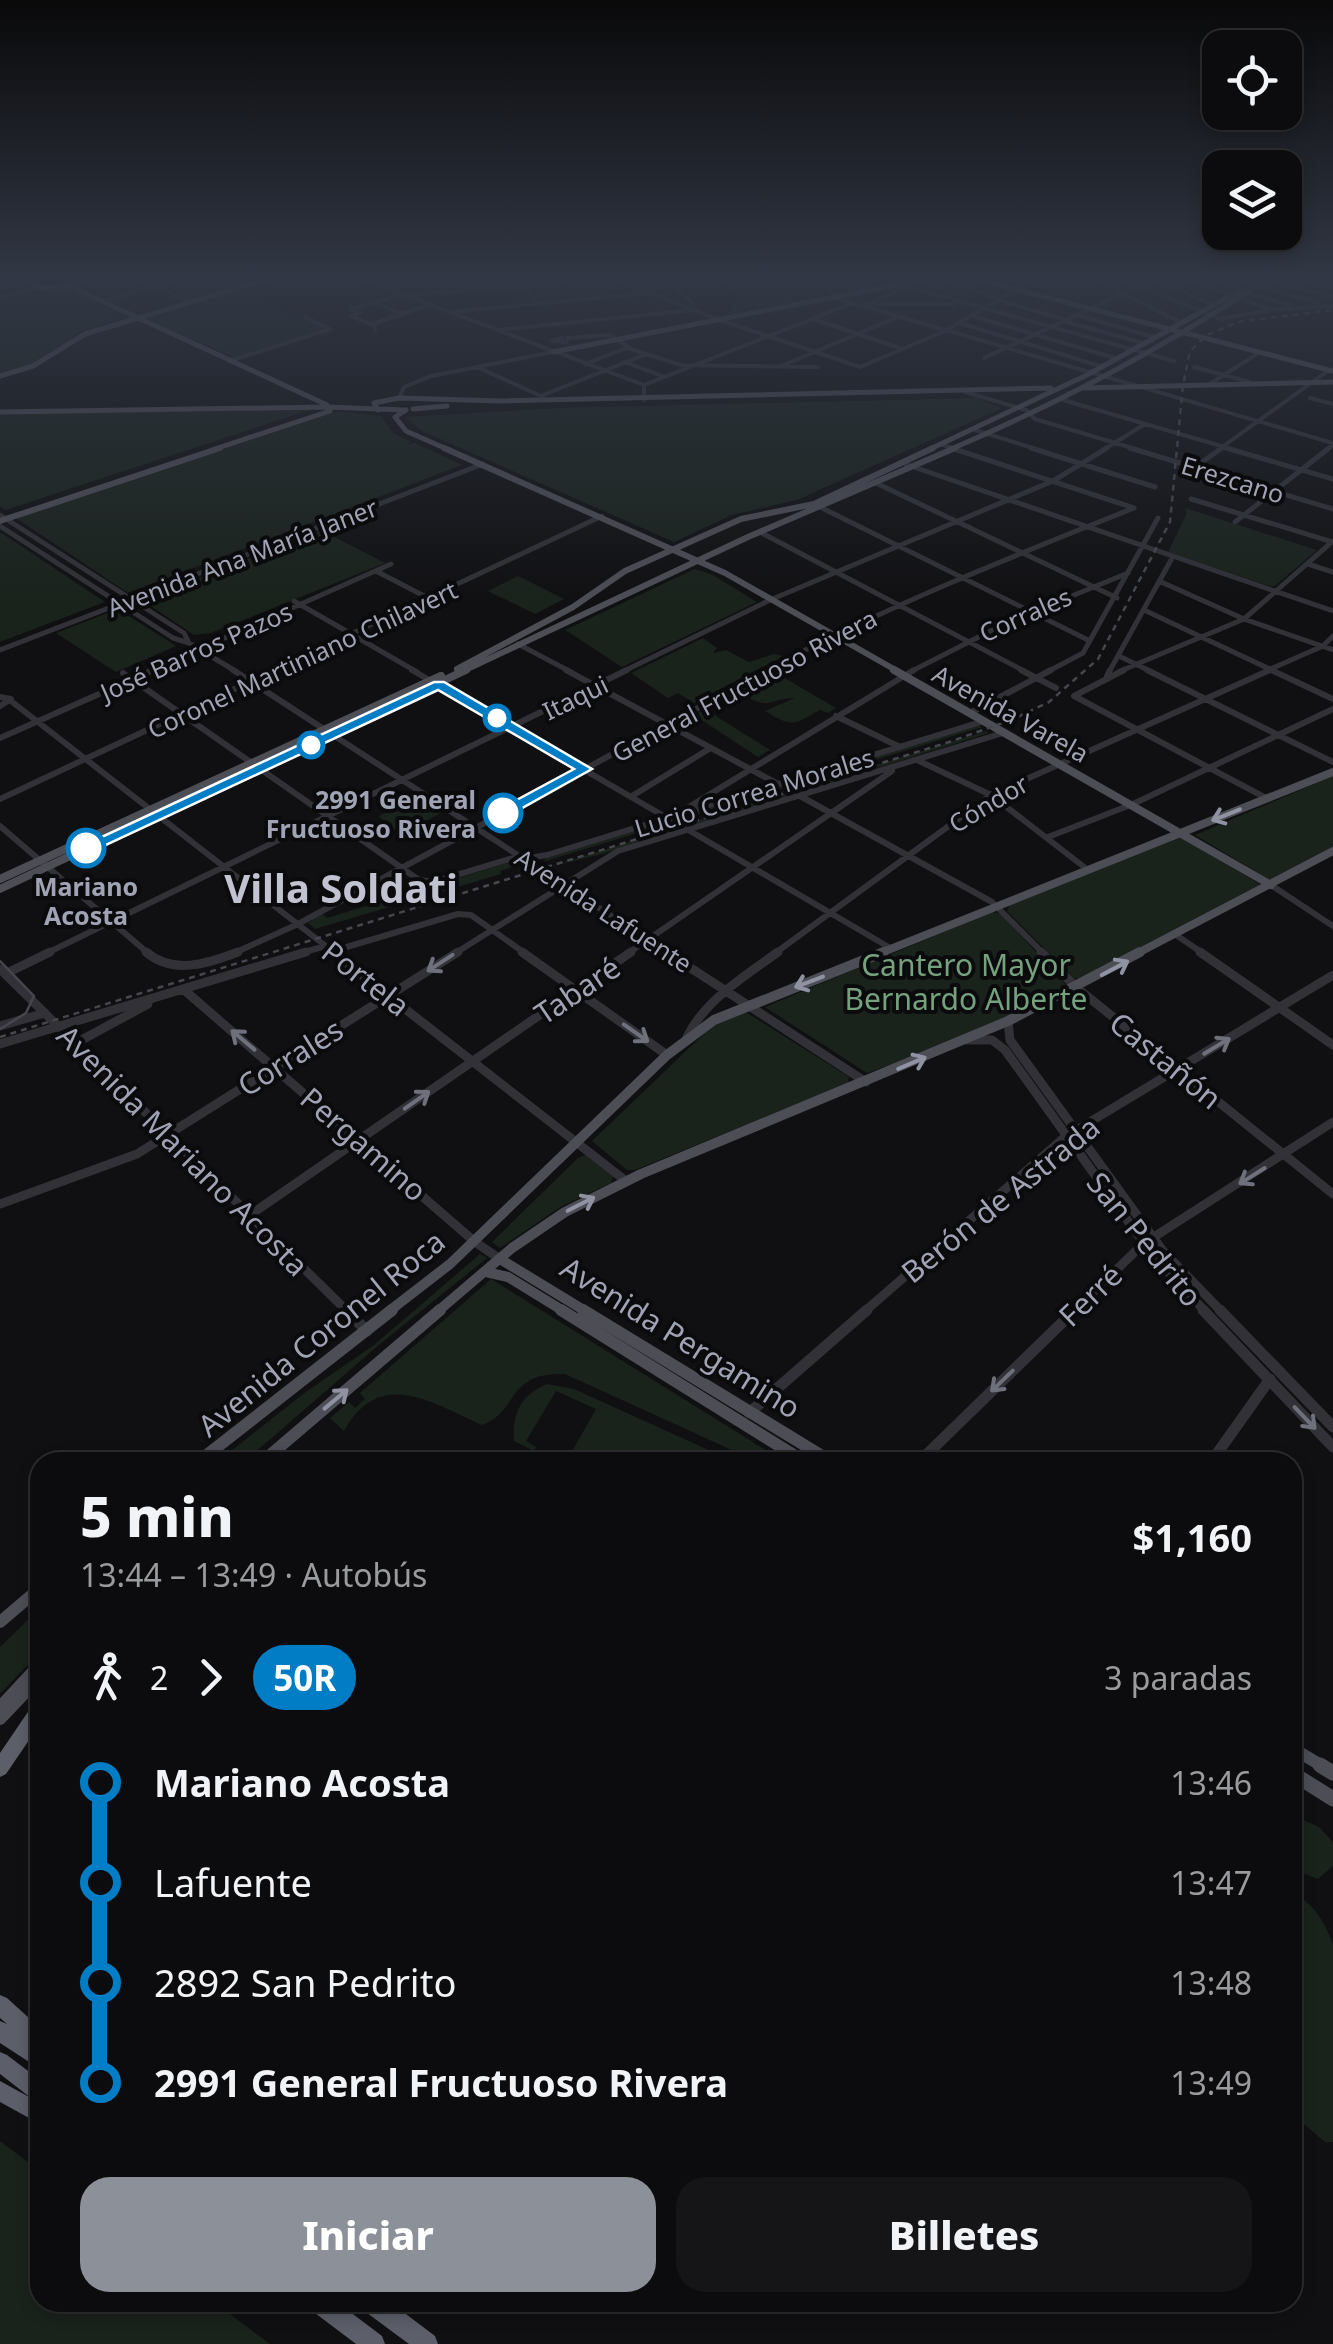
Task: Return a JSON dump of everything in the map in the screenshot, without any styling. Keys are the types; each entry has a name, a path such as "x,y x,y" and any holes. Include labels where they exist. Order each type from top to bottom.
{"highway":[{"path":"0,1768 30,1724"},
{"path":"0,2005 30,2032"},
{"path":"0,2031 30,2052"},
{"path":"0,2062 30,2084"},
{"path":"0,2090 30,2108"},
{"path":"332,2312 374,2344"},
{"path":"385,2312 428,2344"}],"main road":[{"path":"279,383 328,406"},
{"path":"435,683 573,606 625,570 748,517 818,506 1069,383"},
{"path":"1077,383 1080,388 1141,389 1309,384"},
{"path":"0,889 154,812 748,537 1063,400 1088,383"},
{"path":"262,431 315,409 399,398 644,399 1333,384"},
{"path":"0,411 280,406 380,410 1056,389"},
{"path":"1042,408 1058,398 1056,389"},
{"path":"280,406 298,401 302,394"},
{"path":"380,410 373,404 388,399"},
{"path":"410,409 425,404 414,399"},
{"path":"2,519 262,431 351,408"},
{"path":"0,411 315,409"},
{"name":"Avenida Varela","path":"410,409 396,415 399,426 729,577 1184,832 1272,886"},
{"name":"Avenida Varela","path":"380,410 398,432 477,464"},
{"path":"721,526 746,528 748,537"},
{"path":"625,570 622,578 626,582 652,582"},
{"name":"Avenida Coronel Roca","path":"211,1452 475,1242 687,1037 748,1005 1333,772"},
{"name":"Avenida Coronel Roca","path":"274,1452 500,1259 552,1220 626,1181 1008,1021 1333,851"},
{"path":"0,880 44,864"},
{"name":"Avenida Pergamino","path":"500,1259 791,1452"},
{"name":"Avenida Pergamino","path":"486,1272 508,1278 744,1417 812,1452"},
{"path":"0,1622 30,1597"},
{"path":"0,1706 30,1674"},
{"path":"0,1719 30,1688"},
{"path":"1302,1754 1333,1772"},
{"path":"1302,1779 1329,1796"}],"street":[{"path":"399,398 404,387 411,383"},
{"path":"512,383 543,398 575,383"},
{"path":"639,383 648,383"},
{"path":"1122,383 1333,444"},
{"path":"1195,467 1309,384"},
{"path":"644,385 644,399"},
{"name":"Erezcano","path":"965,392 1031,412 1035,419 1333,510"},
{"path":"1310,398 1333,404"},
{"path":"1063,400 1333,479"},
{"name":"Itaqui","path":"2,971 113,922 770,600 1053,482 1146,424"},
{"path":"974,430 1155,487"},
{"path":"1234,522 1333,444"},
{"path":"943,445 1053,482"},
{"path":"902,463 1333,611"},
{"name":"Avenida Ana María Janer","path":"0,648 477,464"},
{"name":"General Fructuoso Rivera","path":"113,922 160,964 170,967 183,967 259,944 832,635 960,576 1134,508 1053,482"},
{"path":"876,483 1117,598"},
{"path":"1191,498 1333,542"},
{"path":"818,506 1090,641"},
{"name":"Coronel Martiniano Chilavert","path":"0,800 599,518"},
{"path":"970,713 1078,657 1117,598 1158,518"},
{"name":"Avenida Lafuente","path":"2,519 184,632 190,643"},
{"name":"Avenida Lafuente","path":"2,519 172,638 200,649 866,1082"},
{"path":"760,532 1056,688"},
{"path":"1074,696 1106,677 1244,618 1333,542"},
{"path":"1106,677 1121,657 1168,557"},
{"name":"José Barros Pazos","path":"0,738 391,564"},
{"path":"1308,564 1333,572"},
{"path":"376,571 430,599"},
{"name":"Corrales","path":"668,818 901,674 1026,610 1128,573"},
{"path":"1160,581 1244,618 1333,650"},
{"path":"298,603 668,818"},
{"path":"1144,610 1333,699"},
{"name":"Cóndor","path":"687,1037 696,1021 727,990 991,795 1322,646 1333,636"},
{"path":"518,644 778,784"},
{"path":"1121,657 1333,762"},
{"path":"123,673 402,868"},
{"path":"1074,696 1268,799"},
{"name":"Portela","path":"0,697 11,701 88,760 626,1181"},
{"path":"0,706 11,701"},
{"path":"1048,837 1133,804 1333,709"},
{"path":"836,716 900,747"},
{"name":"Lucio Correa Morales","path":"402,868 428,883 522,857 547,855 984,721"},
{"path":"800,796 1003,732"},
{"path":"632,796 709,749"},
{"path":"917,760 991,795 1088,870"},
{"name":"Tabaré","path":"250,1215 902,764"},
{"name":"Corrales","path":"0,1204 126,1160 618,852 800,796"},
{"name":"Castañón","path":"800,796 996,906 1077,988 1333,1194"},
{"path":"0,826 113,922"},
{"path":"690,830 892,949"},
{"path":"1272,886 1333,926"},
{"path":"0,1044 458,914 471,915 667,1055"},
{"path":"1176,936 1333,1045"},
{"name":"Avenida Mariano Acosta","path":"2,971 367,1331"},
{"name":"Berón de Astrada","path":"744,1417 1069,1134 1333,975"},
{"name":"Pergamino","path":"183,989 475,1242 500,1259"},
{"path":"76,1043 166,994"},
{"path":"0,1026 45,1013"},
{"name":"San Pedrito","path":"1008,1021 1010,1040 1069,1134"},
{"name":"San Pedrito","path":"964,1041 983,1038 999,1044 1148,1241 1268,1380 1333,1447"},
{"name":"Ferré","path":"929,1452 1148,1241 1333,1122"},
{"name":"San Pedrito","path":"1148,1241 1333,1427"},
{"path":"1219,1452 1268,1380 1280,1374"},
{"path":"1329,1796 1333,1772"}],"green space":[{"path":"976,398 1002,408 797,500 732,515 674,542 422,431 405,417 561,408"},
{"path":"309,410 6,510 0,507 0,414"},
{"path":"337,411 381,416 393,433 411,442 405,445 415,443 462,465 128,593 16,518"},
{"path":"1185,508 1317,550 1275,586 1269,586 1168,552 1187,513"},
{"path":"321,530 385,563 211,633 194,635 142,600"},
{"path":"0,532 105,602 0,642"},
{"path":"695,569 713,575 757,602 622,667 565,630"},
{"path":"518,576 564,599 535,614 488,591"},
{"path":"118,609 176,646 116,672 56,633"},
{"path":"703,638 717,648 713,653 726,650 749,662 774,654 784,656 701,699 695,696 698,701 688,706 691,701 678,693 668,698 631,673"},
{"path":"774,672 836,708 788,722 765,711 795,698 763,703 738,692"},
{"path":"705,709 770,750 758,757 694,715"},
{"path":"982,727 543,862 547,858"},
{"path":"989,733 602,854 549,867"},
{"path":"1333,776 1333,847 1270,880 1195,835"},
{"path":"417,797 441,813 411,829 405,824 374,840 362,831 383,820 379,816"},
{"path":"1181,837 1261,885 1081,979 1074,978 1007,911 1010,904"},
{"path":"510,862 520,865 315,929 308,923 322,913 327,918"},
{"name":"Cantero Mayor Bernardo Alberte","path":"992,912 1001,914 1068,987 978,1034 867,1073 765,1007"},
{"path":"744,1011 849,1077 848,1083 635,1170 627,1170 592,1141 710,1028"},
{"path":"588,1154 613,1176 611,1183 562,1206 500,1248 492,1242 578,1158"},
{"path":"480,1254 487,1258 256,1452 230,1452 307,1391 374,1345"},
{"path":"491,1279 769,1452 736,1452 565,1374 532,1379 503,1411 482,1425 426,1400 390,1395 358,1411 344,1431 330,1418 349,1402 355,1408 365,1399 360,1393"},
{"path":"547,1384 574,1389 713,1452 572,1452 596,1409 556,1391 526,1441 536,1447 534,1451 514,1441 515,1422 520,1406"},
{"path":"30,1618 30,1662 0,1694 0,1647"},
{"path":"1302,1819 1319,1827 1333,1842 1333,1866 1318,1879 1302,1873"},
{"path":"1302,1899 1323,1922 1333,1945 1333,2142 1325,2142 1302,2123"},
{"path":"0,2141 30,2164 30,2312 227,2312 270,2344 0,2344"}],"tram line":[{"path":"0,961 34,996 26,1013 0,1029"}],"railway":[{"path":"0,1037 949,742 1049,702 1098,659 1170,522 1183,383"}],"bus line":[{"name":"50R","path":"86,848 439,685 585,769 503,813"}],"place":[{"name":"2991 General Fructuoso Rivera","path":"503,813"},
{"name":"Mariano Acosta","path":"86,848"}],"district":[{"name":"Villa Soldati","path":"341,887"}]}
